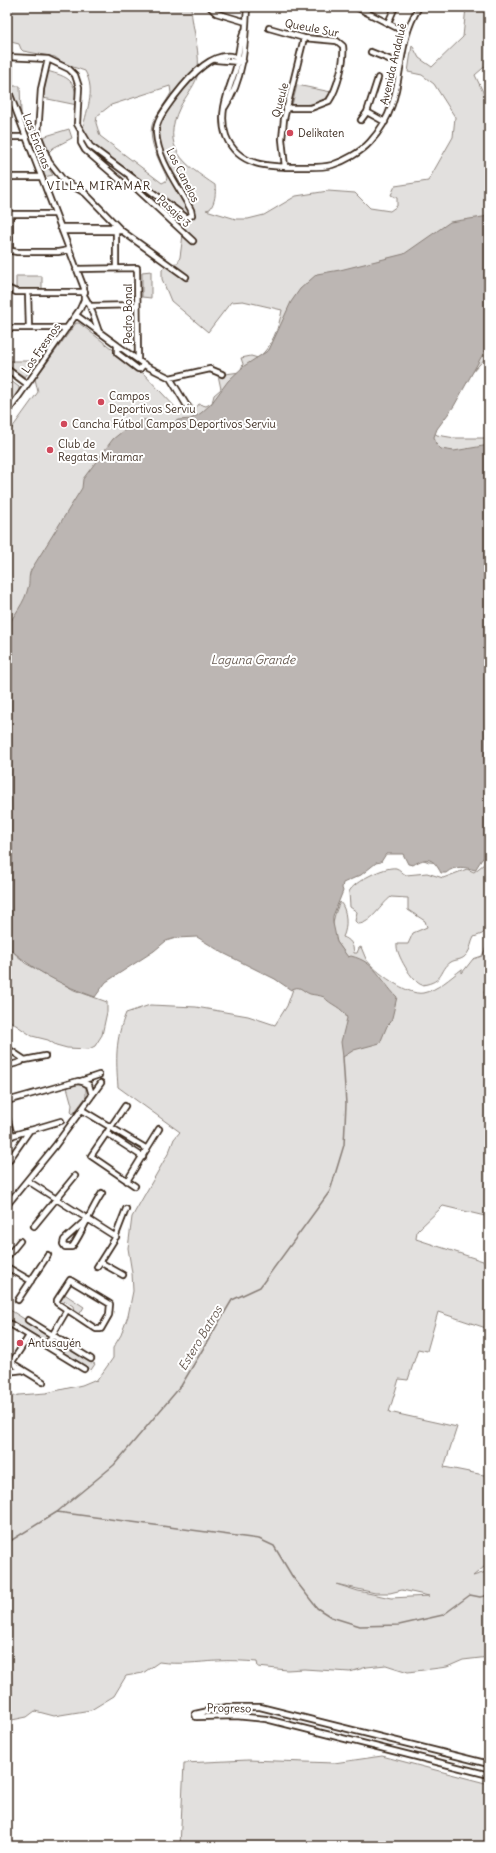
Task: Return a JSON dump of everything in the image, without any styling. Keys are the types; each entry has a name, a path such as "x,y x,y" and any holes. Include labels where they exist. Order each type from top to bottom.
{"street":[{"path":"210,7 216,13 246,22"},
{"name":"Avenida Andalué","path":"225,107 234,91 242,36 245,30 247,7"},
{"path":"356,7 407,33"},
{"path":"388,23 395,7"},
{"name":"Avenida Andalué","path":"239,60 226,95 223,120 228,140 236,151 244,158 258,165 320,167 339,162 354,154 369,143 386,122 396,96 407,33 419,7"},
{"name":"Queule Sur","path":"269,28 304,38 337,41 343,44 344,54 337,85 329,101 321,106 286,108"},
{"name":"Queule","path":"285,167 282,132 286,108 304,38"},
{"path":"371,52 401,64"},
{"path":"7,57 48,59 69,69 75,75 79,88 77,124 80,132 81,143 84,148 122,182"},
{"name":"Los Canelos","path":"80,132 93,149 187,218 191,216 191,210 165,163 158,143 157,128 164,112 190,76 202,66 214,60 226,57 239,60"},
{"path":"48,59 40,89 38,134 42,149 56,173 64,181 84,193 117,229 116,268 76,268"},
{"path":"214,60 226,62 239,60"},
{"path":"226,62 232,68 234,74"},
{"path":"361,120 367,112 378,78"},
{"name":"Las Encinas","path":"7,87 9,97 26,137 100,333"},
{"path":"367,112 386,122"},
{"path":"7,137 26,137"},
{"name":"Pasaje 3","path":"129,176 138,190 192,241"},
{"path":"7,177 41,177"},
{"path":"55,214 9,214 9,250 17,252 58,252 69,250"},
{"path":"61,229 117,229 122,231 186,277"},
{"name":"Pedro Bonal","path":"116,268 137,268 138,360"},
{"path":"8,288 14,292 85,294"},
{"path":"28,292 28,328"},
{"name":"Los Fresnos","path":"7,412 82,306 85,294"},
{"path":"90,306 137,305"},
{"path":"76,315 138,360 170,378 187,406"},
{"path":"7,328 67,328"},
{"path":"117,345 117,353 138,369 140,369 144,364"},
{"path":"170,378 210,369 222,374"},
{"path":"8,371 27,384"},
{"path":"7,1048 21,1056 23,1059"},
{"path":"7,1066 21,1062 23,1059 45,1056"},
{"path":"7,1101 98,1075"},
{"path":"81,1081 89,1085 92,1095"},
{"path":"7,1205 28,1181 82,1110 101,1082"},
{"path":"126,1106 106,1133 91,1157 135,1186"},
{"path":"82,1110 147,1149"},
{"path":"7,1117 12,1136"},
{"path":"7,1137 61,1122"},
{"path":"127,1181 159,1129"},
{"path":"7,1163 30,1130"},
{"path":"106,1133 143,1157"},
{"path":"18,1134 24,1140"},
{"path":"34,1226 75,1176"},
{"path":"28,1181 116,1237"},
{"path":"87,1218 64,1240 63,1244 65,1247 72,1247 83,1230 87,1218 102,1193"},
{"path":"97,1267 116,1237 126,1209"},
{"path":"7,1257 20,1241"},
{"path":"18,1300 48,1255"},
{"path":"100,1262 123,1275"},
{"path":"7,1267 31,1281"},
{"path":"70,1280 108,1302 111,1307 106,1324 99,1330 67,1310 56,1301 70,1280"},
{"path":"46,1346 67,1310"},
{"path":"28,1320 91,1359"},
{"path":"7,1322 84,1369"},
{"path":"12,1362 29,1336"},
{"path":"7,1360 43,1382"},
{"path":"7,1372 23,1370"},
{"name":"Progreso","path":"489,1764 260,1707 226,1707 196,1713 195,1715 196,1717 236,1716 266,1720 489,1775"}],"shaded area":[{"path":"7,7 191,7 198,51 197,77 174,121 173,134 174,144 178,154 194,170 215,185 213,204 210,209 206,210 236,219 248,219 264,215 296,196 328,191 355,193 370,208 390,211 397,206 397,198 391,195 395,186 428,181 453,137 455,117 434,84 422,75 408,72 412,45 419,58 432,67 463,37 466,7 489,7 489,63 475,75 484,94 489,92 489,354 459,387 429,429 437,435 455,438 489,438 489,849 441,863 429,862 403,852 384,850 342,880 325,926 346,956 337,942 333,932 334,917 340,902 344,909 346,918 346,928 343,937 351,943 354,953 357,953 361,947 366,959 376,970 400,987 417,993 423,993 434,989 462,969 462,973 473,959 482,956 486,948 489,950 489,985 484,992 489,1010 489,1217 443,1206 417,1231 416,1239 489,1263 489,1319 486,1328 438,1312 427,1351 418,1349 408,1380 399,1379 389,1412 457,1427 444,1467 489,1476 489,1567 484,1567 473,1576 489,1571 489,1657 463,1660 447,1667 408,1672 386,1665 367,1667 350,1672 304,1669 287,1670 258,1667 257,1662 242,1661 181,1663 159,1662 143,1673 126,1676 114,1696 91,1710 54,1716 35,1711 27,1717 7,1721 7,1398 19,1395 46,1393 82,1385 94,1380 96,1382 113,1358 113,1348 121,1335 128,1316 133,1291 128,1248 132,1217 169,1152 174,1139 180,1132 118,1087 117,1050 122,1023 126,1013 150,1005 196,1007 248,1016 275,1025 287,1006 293,989 203,936 7,933 7,435 38,392 35,379 76,323 79,323 143,373 178,410 190,403 195,409 199,404 206,406 212,403 214,395 221,389 218,375 240,372 243,364 241,358 251,356 258,358 263,353 274,336 282,310 243,301 231,302 208,332 171,301 162,279 162,270 167,264 178,263 183,235 127,171 99,152 82,134 90,95 90,87 85,71 64,64 55,57 23,51 19,44 7,41","holes":["170,86 171,93 154,120 151,134 154,149 167,178 166,181 162,183 100,136 96,123 97,116 111,105","336,1584 375,1593 390,1593 402,1590 429,1596 391,1598 358,1591"]},
{"path":"7,66 13,66 13,86 20,86 21,113 19,113 7,82"},
{"path":"47,71 61,75 70,81 75,90 77,105 43,98"},
{"path":"297,85 331,92 324,100 319,102 292,105"},
{"path":"69,129 72,138 53,148 42,159 53,175 44,177 26,130 34,130 36,139"},
{"path":"151,271 151,298 142,297 142,272"},
{"path":"16,276 42,276 42,290 19,290 16,287"},
{"path":"7,361 37,361 25,377 7,365"},
{"path":"7,378 19,387 19,391 7,408"},
{"path":"489,860 488,929 482,934 474,937 467,954 461,959 447,965 435,981 422,985 418,983 405,967 397,948 397,944 408,944 413,933 427,927 425,921 408,910 408,898 391,897 367,921 358,924 355,921 357,912 350,907 349,892 363,879 377,872 396,868 406,875 427,873 443,878 467,869 474,872"},
{"path":"7,946 25,963 74,990 107,1002 107,1012 102,1035 95,1046 89,1049 67,1048 56,1045 48,1040 32,1036 7,1019"},
{"path":"81,1084 86,1088 86,1097 73,1114 71,1112 72,1105 67,1087"},
{"path":"63,1293 84,1307 79,1315 74,1311 73,1306 65,1301 63,1304 59,1301"},
{"path":"7,1308 95,1364 91,1370 7,1318"},
{"path":"382,1756 489,1784 489,1846 180,1846 184,1763 248,1760 334,1763"}],"water":[{"name":"Laguna Grande","path":"489,216 489,343 454,406 437,429 434,437 436,444 441,449 454,451 489,445 489,855 482,859 475,870 460,867 449,870 446,873 441,873 435,864 430,860 423,860 413,865 408,864 403,854 386,854 381,862 376,863 361,875 343,883 343,891 333,916 337,942 348,957 351,956 359,959 372,967 397,997 391,1022 387,1026 380,1043 354,1050 343,1057 341,1042 347,1018 343,1011 324,997 310,994 299,988 294,988 291,990 275,979 223,953 197,937 176,938 166,941 154,951 106,982 95,997 71,988 37,970 7,946 7,627 27,593 31,570 82,488 83,479 113,439 123,431 142,420 149,420 166,427 178,420 191,419 201,413 211,404 228,381 244,366 269,350 291,302 300,289 317,274 340,270 404,254 450,222"}],"waterway":[{"name":"Estero Batros","path":"7,1543 57,1512 114,1465 181,1386 232,1300 260,1287 330,1191 344,1145 346,1104 343,1057"},
{"path":"57,1512 259,1539 274,1546 292,1576 317,1608 331,1617 360,1626 399,1625 443,1615 470,1595 480,1597 489,1595"}],"place":[{"name":"Delikaten","path":"290,133"},
{"name":"Campos Deportivos Serviu","path":"101,402"},
{"name":"Cancha Fútbol Campos Deportivos Serviu","path":"64,424"},
{"name":"Club de Regatas Miramar","path":"50,450"},
{"name":"Antusayén","path":"20,1343"}],"district":[{"name":"VILLA MIRAMAR","path":"99,185"}]}
